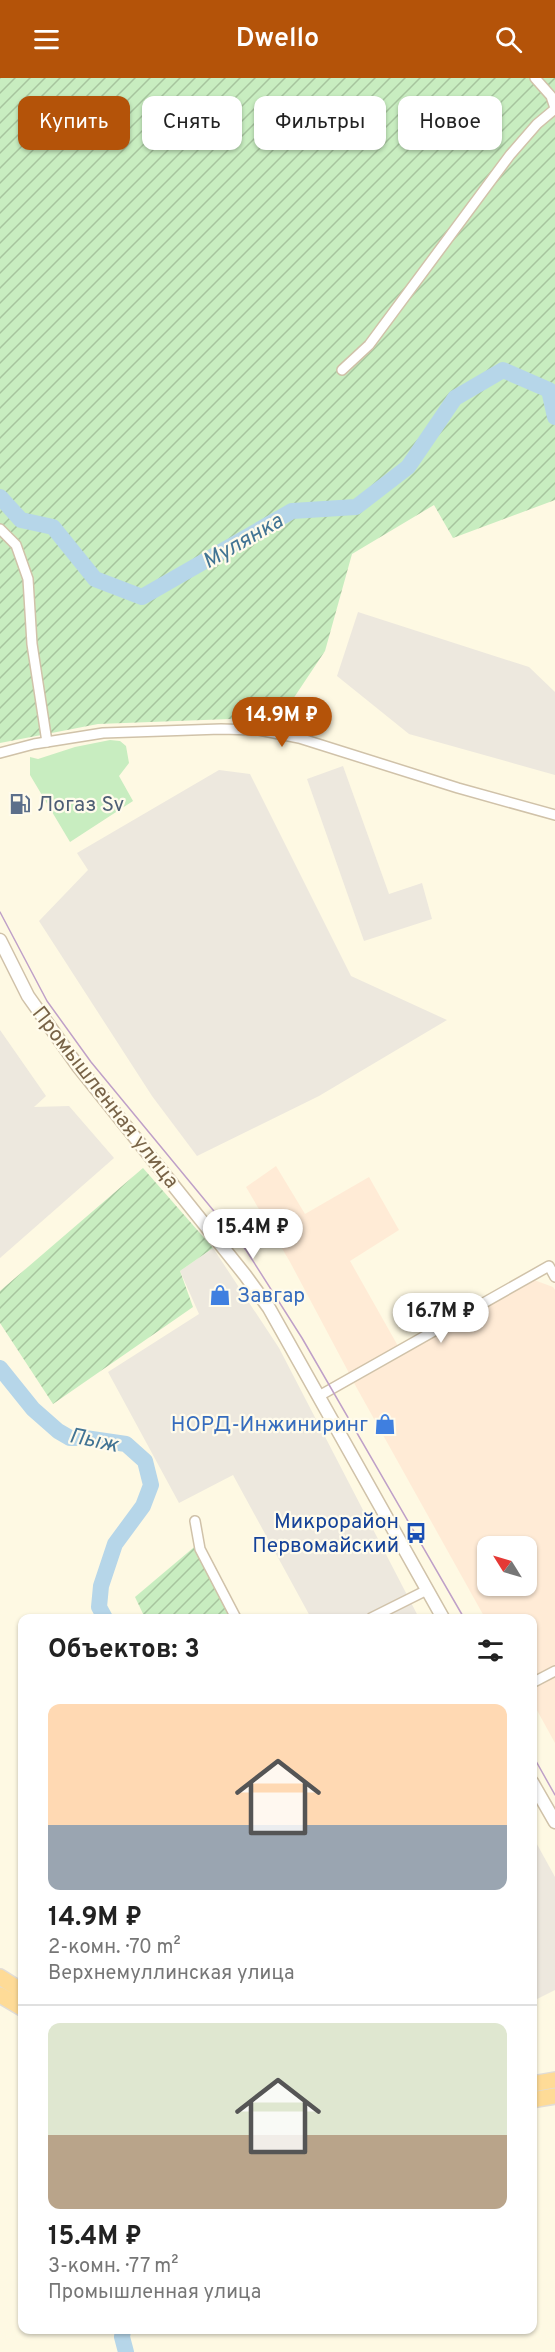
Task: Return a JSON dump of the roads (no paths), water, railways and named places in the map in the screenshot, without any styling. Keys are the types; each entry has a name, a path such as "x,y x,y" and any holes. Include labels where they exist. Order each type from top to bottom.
{"highway":[{"path":"0,1977 18,1988"},
{"path":"0,1995 18,2006"},
{"path":"537,2083 555,2080"},
{"path":"537,2099 555,2096"}],"street":[{"path":"342,370 369,345 510,155 537,124 555,109 551,96 535,78"},
{"path":"0,529 16,545 28,579 32,644 47,742"},
{"path":"0,753 47,742 103,733 259,730 299,738 458,788 555,815"},
{"name":"Промышленная улица","path":"0,940 28,996 77,1065 269,1308 441,1614"},
{"path":"320,1396 549,1266 555,1277"},
{"path":"195,1521 200,1549 234,1614"},
{"path":"379,1614 427,1590"},
{"path":"537,1680 555,1671"},
{"path":"537,1791 555,1822"}],"waterway":[{"name":"Мулянка","path":"0,497 21,520 53,527 95,579 142,597 292,511 356,507 408,467 455,398 503,370 549,390 555,417"},
{"name":"Пыж","path":"0,1368 33,1409 58,1431 70,1438 126,1444 145,1461 151,1485 143,1506 115,1544 101,1586 99,1607 103,1614"},
{"name":"Пыж","path":"122,2334 126,2352"}],"tram line":[{"path":"0,912 47,1001 91,1062 246,1250 302,1338 462,1614"},
{"path":"537,1763 555,1795"}],"place":[{"name":"Логаз Sv","path":"20,804"},
{"name":"Завгар","path":"220,1295"},
{"name":"НОРД-Инжиниринг","path":"385,1424"},
{"name":"Микрорайон Первомайский","path":"416,1533"}]}
